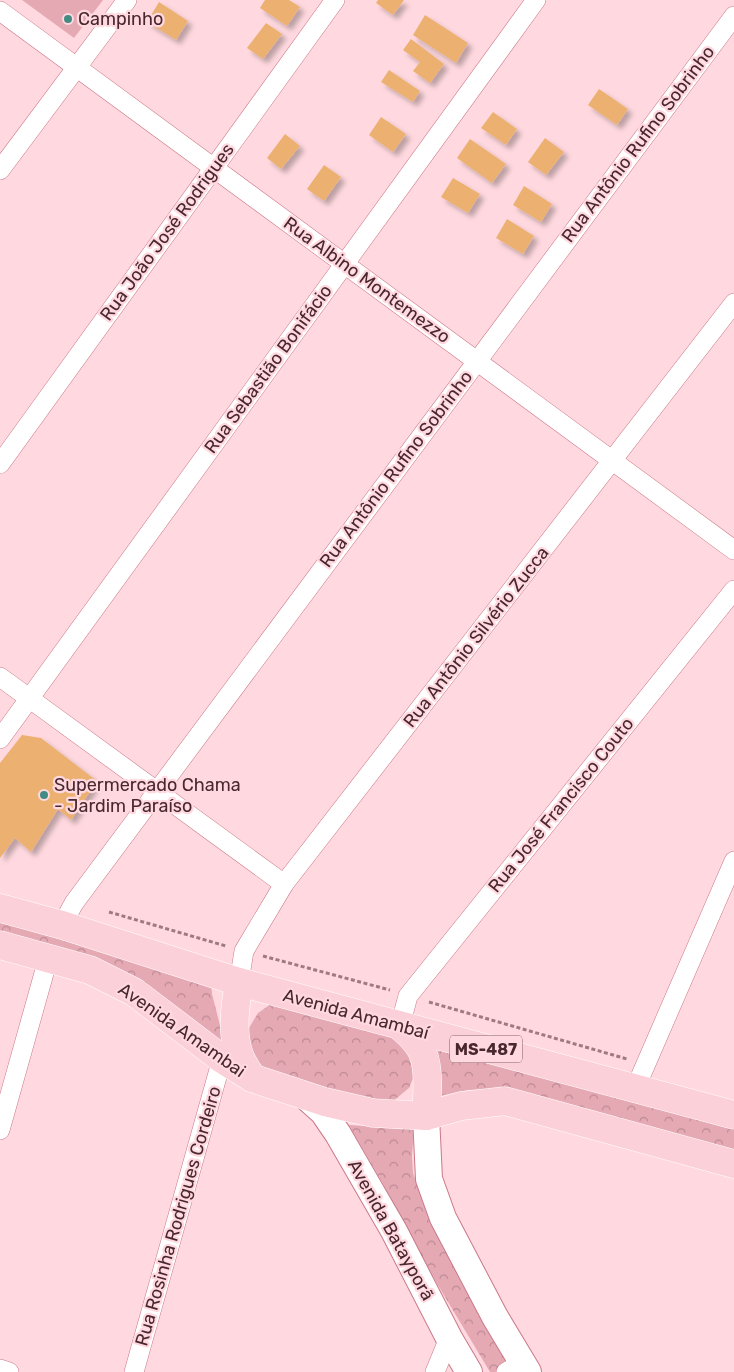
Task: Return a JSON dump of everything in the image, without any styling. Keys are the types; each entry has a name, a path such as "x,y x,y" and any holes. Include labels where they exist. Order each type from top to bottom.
{"main road":[{"name":"MS-487","path":"0,908 68,914 239,982"},
{"name":"Avenida Amambai","path":"0,945 90,970 134,992 222,1059 252,1078 326,1102 374,1113 426,1116"},
{"name":"Avenida Amambaí","path":"239,982 734,1116"},
{"path":"239,982 234,1021 236,1045 252,1078"},
{"path":"400,1026 420,1047 425,1061 429,1179 443,1218 495,1317 519,1369"},
{"name":"Avenida Batayporã","path":"304,1095 322,1112 338,1134 394,1230 449,1338 469,1372"},
{"path":"426,1116 461,1106 504,1101 734,1164"}],"street":[{"path":"0,170 127,0"},
{"name":"Rua João José Rodrigues","path":"0,464 334,0"},
{"name":"Rua Sebastião Bonifácio","path":"0,739 536,0"},
{"name":"Rua Albino Montemezzo","path":"0,11 734,550"},
{"name":"Rua Antônio Rufino Sobrinho","path":"68,914 157,791 734,16"},
{"name":"Rua Antônio Silvério Zucca","path":"239,982 244,951 284,884 734,303"},
{"name":"Rua José Francisco Couto","path":"400,1026 408,996 734,590"},
{"path":"0,677 284,884"},
{"path":"635,1089 734,861"},
{"path":"0,1130 48,959"},
{"name":"Rua Rosinha Rodrigues Cordeiro","path":"134,1372 222,1059"},
{"path":"435,1372 449,1338"},
{"path":"0,1369 9,1372"}],"path":[{"path":"68,914 192,935 645,1064"}],"green space":[{"name":"Campinho","path":"22,0 103,0 74,38"},
{"path":"0,922 211,983 226,1049 0,938"},
{"path":"274,1002 404,1038 416,1071 409,1088 392,1102 366,1103 257,1067 247,1044 249,1028 258,1013"},
{"path":"433,1049 734,1127 734,1150 509,1088 468,1090 440,1096"},
{"path":"349,1125 414,1129 413,1173 427,1212 519,1372 490,1372 436,1282"}],"building":[{"path":"265,0 289,0 300,7 287,26 260,8"},
{"path":"378,0 404,0 393,15 376,3"},
{"path":"159,2 188,21 176,40 147,22"},
{"path":"425,15 468,43 456,63 413,35"},
{"path":"266,23 282,34 263,59 247,48"},
{"path":"411,39 444,64 430,83 413,71 420,62 403,50"},
{"path":"389,70 420,91 413,102 381,82"},
{"path":"599,89 628,109 617,125 588,105"},
{"path":"493,112 517,129 506,145 481,128"},
{"path":"381,117 406,134 393,152 369,135"},
{"path":"285,134 300,146 281,169 267,158"},
{"path":"545,138 564,152 546,175 528,162"},
{"path":"470,139 506,164 492,183 457,158"},
{"path":"324,165 341,177 324,201 307,189"},
{"path":"453,178 480,194 468,213 441,197"},
{"path":"524,186 552,204 541,222 513,205"},
{"path":"507,219 534,236 523,254 496,238"},
{"name":"Supermercado Chama - Jardim Paraíso","path":"22,735 41,738 97,781 71,820 58,809 31,852 15,838 0,858 0,763"}],"place":[{"name":"Campinho","path":"68,19"},
{"name":"Supermercado Chama - Jardim Paraíso","path":"44,795"}]}
